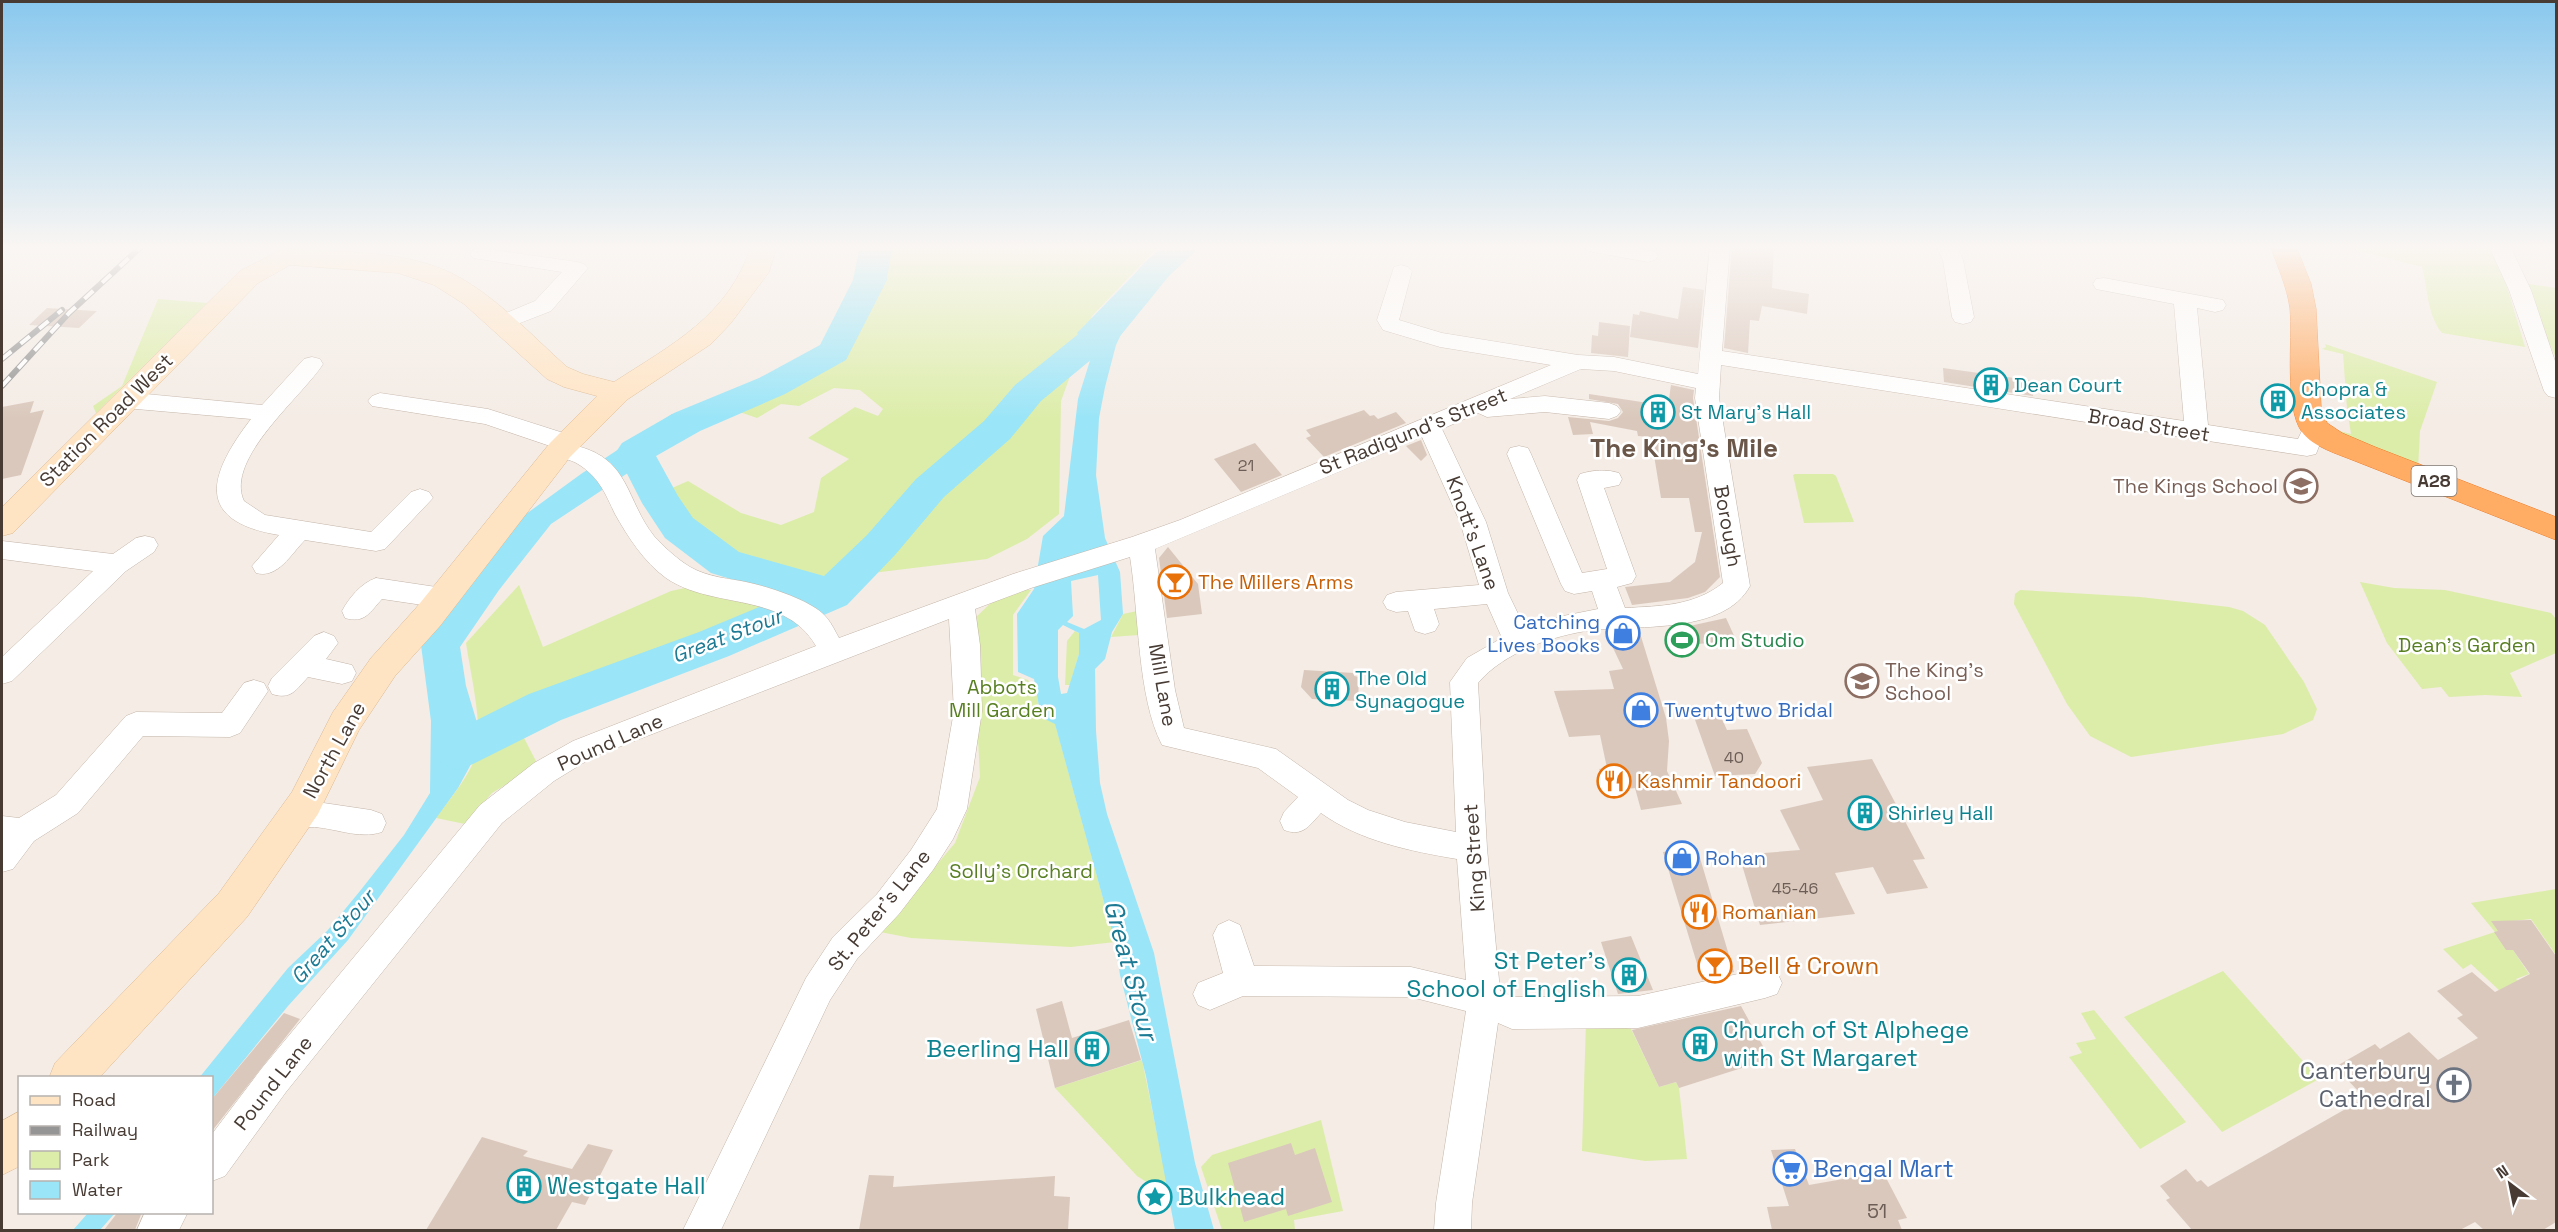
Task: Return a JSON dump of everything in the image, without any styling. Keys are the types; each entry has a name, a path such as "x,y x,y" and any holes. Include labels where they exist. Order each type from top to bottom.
{"highway":[{"path":"2301,303 2307,407 2314,428"},
{"name":"A28","path":"2314,428 2332,440 2365,454 2556,529"}],"main road":[{"name":"Station Road West","path":"2,525 224,303"},
{"name":"Station Road West","path":"479,303 557,373 574,381 618,392"},
{"name":"North Lane","path":"71,1076 233,904 297,816 345,722 359,677 443,598 564,446 618,392 701,338 732,303"},
{"path":"2,1153 18,1135"}],"street":[{"path":"502,323 545,303"},
{"path":"1392,303 1388,320 1391,325 1399,329 1440,340 1578,362"},
{"path":"1708,383 1715,303"},
{"path":"1961,303 1963,317"},
{"path":"2185,303 2197,433"},
{"path":"2206,303 2215,305"},
{"path":"2524,303 2556,391"},
{"name":"Broad Street","path":"1711,356 2197,433 2307,448 2314,428"},
{"name":"St Radigund's Street","path":"1125,549 1578,362 1614,364 1708,383"},
{"path":"312,364 266,413 233,464 229,475 228,495 232,504 245,518 259,523 376,542 420,498"},
{"name":"Borough","path":"1646,616 1678,615 1708,606 1726,597 1737,586 1707,398 1708,383"},
{"path":"125,400 266,413"},
{"path":"380,401 488,417 584,456 605,472 645,542 676,571 708,585 763,595 808,617 817,624 833,651"},
{"path":"1454,415 1501,406 1545,404 1609,411"},
{"name":"Knott's Lane","path":"1425,426 1434,435 1473,522 1495,593 1518,642"},
{"path":"1519,454 1574,584 1623,576 1589,480 1610,479"},
{"path":"265,566 298,531"},
{"path":"2,673 117,564 145,545"},
{"name":"Pound Lane","path":"213,1162 273,1080 491,814 544,772 583,749 833,651 1022,581 1125,549"},
{"name":"Mill Lane","path":"1125,549 1151,604 1162,707 1174,746 1266,758 1356,819 1396,834 1472,848"},
{"path":"2,550 117,564"},
{"path":"1601,580 1615,618"},
{"path":"354,611 376,588 443,598"},
{"path":"1413,609 1495,593"},
{"name":"St. Peter's Lane","path":"702,1230 818,989 845,948 888,904 922,860 942,830 952,809 968,711 966,645 961,604"},
{"name":"King Street","path":"1453,1230 1454,1203 1484,1000 1472,848 1464,682 1474,668 1490,656 1518,642 1571,624 1646,616"},
{"path":"282,686 324,643"},
{"path":"303,665 359,677"},
{"path":"2,859 12,831 67,804 136,724 230,725 254,691"},
{"path":"1295,821 1332,804"},
{"path":"297,816 310,814 370,823"},
{"path":"1229,935 1242,981"},
{"path":"1210,994 1242,981 1411,982 1484,1000 1512,1013 1638,1012 1765,983"},
{"path":"155,1230 168,1214"}],"green space":[{"path":"156,303 207,303 96,413 93,406 122,386"},
{"path":"872,303 1104,303 1092,316 1061,401 1059,514 1027,539 987,559 815,580 754,566 718,550 684,524 663,492 688,481 741,513 781,525 814,512 821,478 849,459 808,438 855,407 878,416 883,409 860,390 834,388 799,406 781,404 757,418 731,409 791,383 841,353"},
{"path":"2430,303 2512,303 2525,347 2442,333"},
{"path":"2532,303 2556,303 2556,358"},
{"path":"2325,344 2437,382 2420,431 2418,469 2335,430 2351,434 2343,354 2322,349 2326,347"},
{"path":"1833,474 1836,476 1854,522 1804,523 1793,475"},
{"name":"Dean's Garden","path":"2360,582 2394,588 2445,590 2551,613 2556,619 2556,653 2510,673 2522,697 2485,695 2449,697 2441,687 2422,689 2387,643"},
{"path":"519,585 543,647 671,591 694,586 800,613 523,736 538,765 492,793 465,824 436,818 469,771 478,744 477,716 466,643"},
{"name":"Solly's Orchard","path":"1018,589 1031,590 1013,615 1013,675 1028,680 1037,696 1041,717 1055,723 1115,942 1071,947 911,938 880,932 955,843 980,777 972,621 997,597"},
{"path":"2020,590 2140,597 2229,607 2243,611 2265,625 2304,682 2317,709 2313,720 2283,734 2131,757 2090,736 2067,704 2014,604 2015,594"},
{"path":"1142,610 1139,635 1111,637 1123,614"},
{"path":"1075,631 1080,634 1079,654 1070,685 1065,685 1067,641"},
{"path":"2556,889 2556,955 2531,919 2495,923 2529,974 2516,979 2533,996 2515,1005 2471,964 2463,969 2443,949 2495,932 2471,903"},
{"path":"2223,971 2319,1079 2222,1132 2124,1017"},
{"path":"2094,1010 2186,1122 2140,1149 2069,1057 2082,1053 2076,1043 2096,1039 2081,1013"},
{"path":"1586,1021 1631,1029 1659,1087 1676,1082 1679,1088 1687,1159 1645,1161 1582,1151"},
{"path":"1142,1060 1170,1197 1137,1176 1055,1088"},
{"path":"1321,1120 1343,1211 1294,1220 1295,1230 1222,1230 1201,1167 1212,1155"}],"water":[{"path":"1106,303 1141,303 1129,318 1116,345 1099,418 1096,475 1105,538 1120,572 1123,614 1112,632 1105,659 1095,669 1100,783 1107,814 1154,953 1195,1163 1214,1230 1175,1230 1146,1076 1120,975 1115,942 1055,724 1041,717 1034,679 1018,672 1017,614 1034,589 1043,536 1064,516 1078,399 1092,354 1077,333","holes":["1098,575 1101,620 1084,629 1067,622 1073,616 1071,581","1063,625 1079,633 1079,654 1067,693 1061,694 1058,677 1058,630"]},
{"path":"672,414 697,427 551,524 499,590 460,647 466,686 478,726 476,755 458,788 348,940 288,1006 213,1098 213,1076 201,1076 288,968 327,931 360,891 404,835 430,793 431,721 421,645 522,517 581,474"},
{"path":"87,1214 114,1214 100,1230 73,1230"}],"building":[{"path":"1680,303 1703,303 1698,348 1630,337 1633,314 1639,315 1640,311 1678,319"},
{"path":"1727,303 1808,303 1807,314 1762,306 1759,321 1750,320 1748,353 1724,348"},
{"path":"47,308 97,311 79,328 29,325"},
{"path":"1599,322 1630,326 1628,357 1591,353 1592,335 1598,336"},
{"name":"Dean Court","path":"1943,368 2035,381 2033,396 1944,382"},
{"path":"1671,385 1694,390 1693,398 1720,577 1705,592 1688,598 1632,605 1625,587 1670,582 1695,562 1702,532 1695,532 1689,498 1661,498 1651,437 1638,436 1637,431 1590,422 1593,434 1573,435 1568,417 1609,421 1618,418 1623,412 1618,404 1589,399 1589,394 1668,406"},
{"path":"34,401 30,413 44,410 21,475 2,479 2,407"},
{"path":"1364,410 1370,416 1374,415 1378,419 1396,412 1406,423 1324,457 1306,438 1311,436 1306,430"},
{"path":"1421,440 1427,455 1421,461 1406,446"},
{"path":"1255,443 1282,475 1241,492 1214,459"},
{"name":"The Millers Arms","path":"1168,547 1198,584 1202,614 1167,618 1159,558"},
{"path":"1726,618 1736,640 1670,647 1685,627"},
{"path":"1639,630 1666,718 1669,741 1667,771 1682,804 1641,810 1635,788 1611,791 1599,769 1607,768 1600,735 1569,737 1554,691 1614,689 1609,671 1623,669 1605,631"},
{"name":"The Old Synagogue","path":"1304,670 1354,673 1354,676 1359,677 1358,701 1312,699 1301,687"},
{"path":"1720,715 1727,730 1747,729 1762,763 1755,774 1715,776 1694,717"},
{"path":"1872,759 1925,859 1913,860 1928,888 1887,894 1873,867 1835,873 1855,914 1760,925 1739,855 1800,850 1780,810 1823,800 1807,767"},
{"path":"1697,848 1734,972 1702,980 1663,852"},
{"name":"Canterbury Cathedral","path":"2531,920 2556,956 2556,1222 2543,1230 2484,1230 2475,1222 2460,1230 2192,1230 2166,1200 2170,1198 2160,1186 2186,1169 2197,1182 2201,1180 2208,1187 2365,1098 2335,1067 2375,1044 2380,1049 2409,1032 2438,1060 2478,1038 2457,1018 2463,1015 2437,991 2472,972 2495,992 2530,974 2513,950 2506,950 2494,932 2498,931 2491,921"},
{"name":"St Peter's School of English","path":"1631,936 1653,990 1618,994 1601,942"},
{"name":"Beerling Hall","path":"1062,1001 1072,1038 1129,1020 1141,1060 1055,1088 1036,1009"},
{"name":"Church of St Alphege with St Margaret","path":"1741,1006 1770,1059 1679,1088 1676,1082 1659,1087 1632,1030"},
{"path":"284,1013 300,1019 213,1130 213,1098"},
{"name":"Westgate Hall","path":"482,1137 528,1151 523,1156 572,1169 588,1144 613,1150 585,1205 572,1202 556,1230 426,1230"},
{"path":"1291,1143 1295,1155 1315,1148 1332,1202 1288,1216 1286,1209 1244,1222 1228,1163"},
{"path":"1795,1149 1809,1185 1883,1172 1907,1218 1898,1220 1902,1230 1772,1230 1767,1207 1789,1206 1771,1150"},
{"path":"869,1175 894,1176 893,1187 1055,1176 1054,1196 1070,1197 1068,1230 859,1230"},
{"path":"116,1214 141,1214 135,1230 104,1230"}],"waterway":[{"name":"Great Stour","path":"637,451 687,422 772,386 834,352 858,303"},
{"name":"Great Stour","path":"832,594 881,545 930,488 997,430 1028,393 1109,327 1128,303"},
{"name":"Great Stour","path":"635,452 662,503 679,528 725,563 832,594"},
{"name":"Great Stour","path":"457,751 545,707 714,644 832,594"}],"railway":[{"path":"2,386 79,303"},
{"path":"2,359 62,310"}],"place":[{"name":"Dean Court","path":"1991,385"},
{"name":"Chopra & Associates","path":"2278,401"},
{"name":"St Mary's Hall","path":"1658,412"},
{"name":"The Kings School","path":"2301,486"},
{"name":"The Millers Arms","path":"1175,582"},
{"name":"Catching Lives Books","path":"1623,633"},
{"name":"Om Studio","path":"1682,640"},
{"name":"The King's School","path":"1862,681"},
{"name":"The Old Synagogue","path":"1332,689"},
{"name":"Twentytwo Bridal","path":"1641,710"},
{"name":"Kashmir Tandoori","path":"1614,781"},
{"name":"Shirley Hall","path":"1865,813"},
{"name":"Rohan","path":"1682,858"},
{"name":"Romanian","path":"1699,912"},
{"name":"Bell & Crown","path":"1715,966"},
{"name":"St Peter's School of English","path":"1629,975"},
{"name":"Church of St Alphege with St Margaret","path":"1700,1044"},
{"name":"Beerling Hall","path":"1092,1049"},
{"name":"Canterbury Cathedral","path":"2454,1085"},
{"name":"Bengal Mart","path":"1790,1169"},
{"name":"Westgate Hall","path":"524,1186"},
{"name":"Bulkhead","path":"1155,1197"}],"district":[{"name":"The King's Mile","path":"1684,448"}],"park label":[{"name":"Abbots Mill Garden","path":"1002,698"}]}
